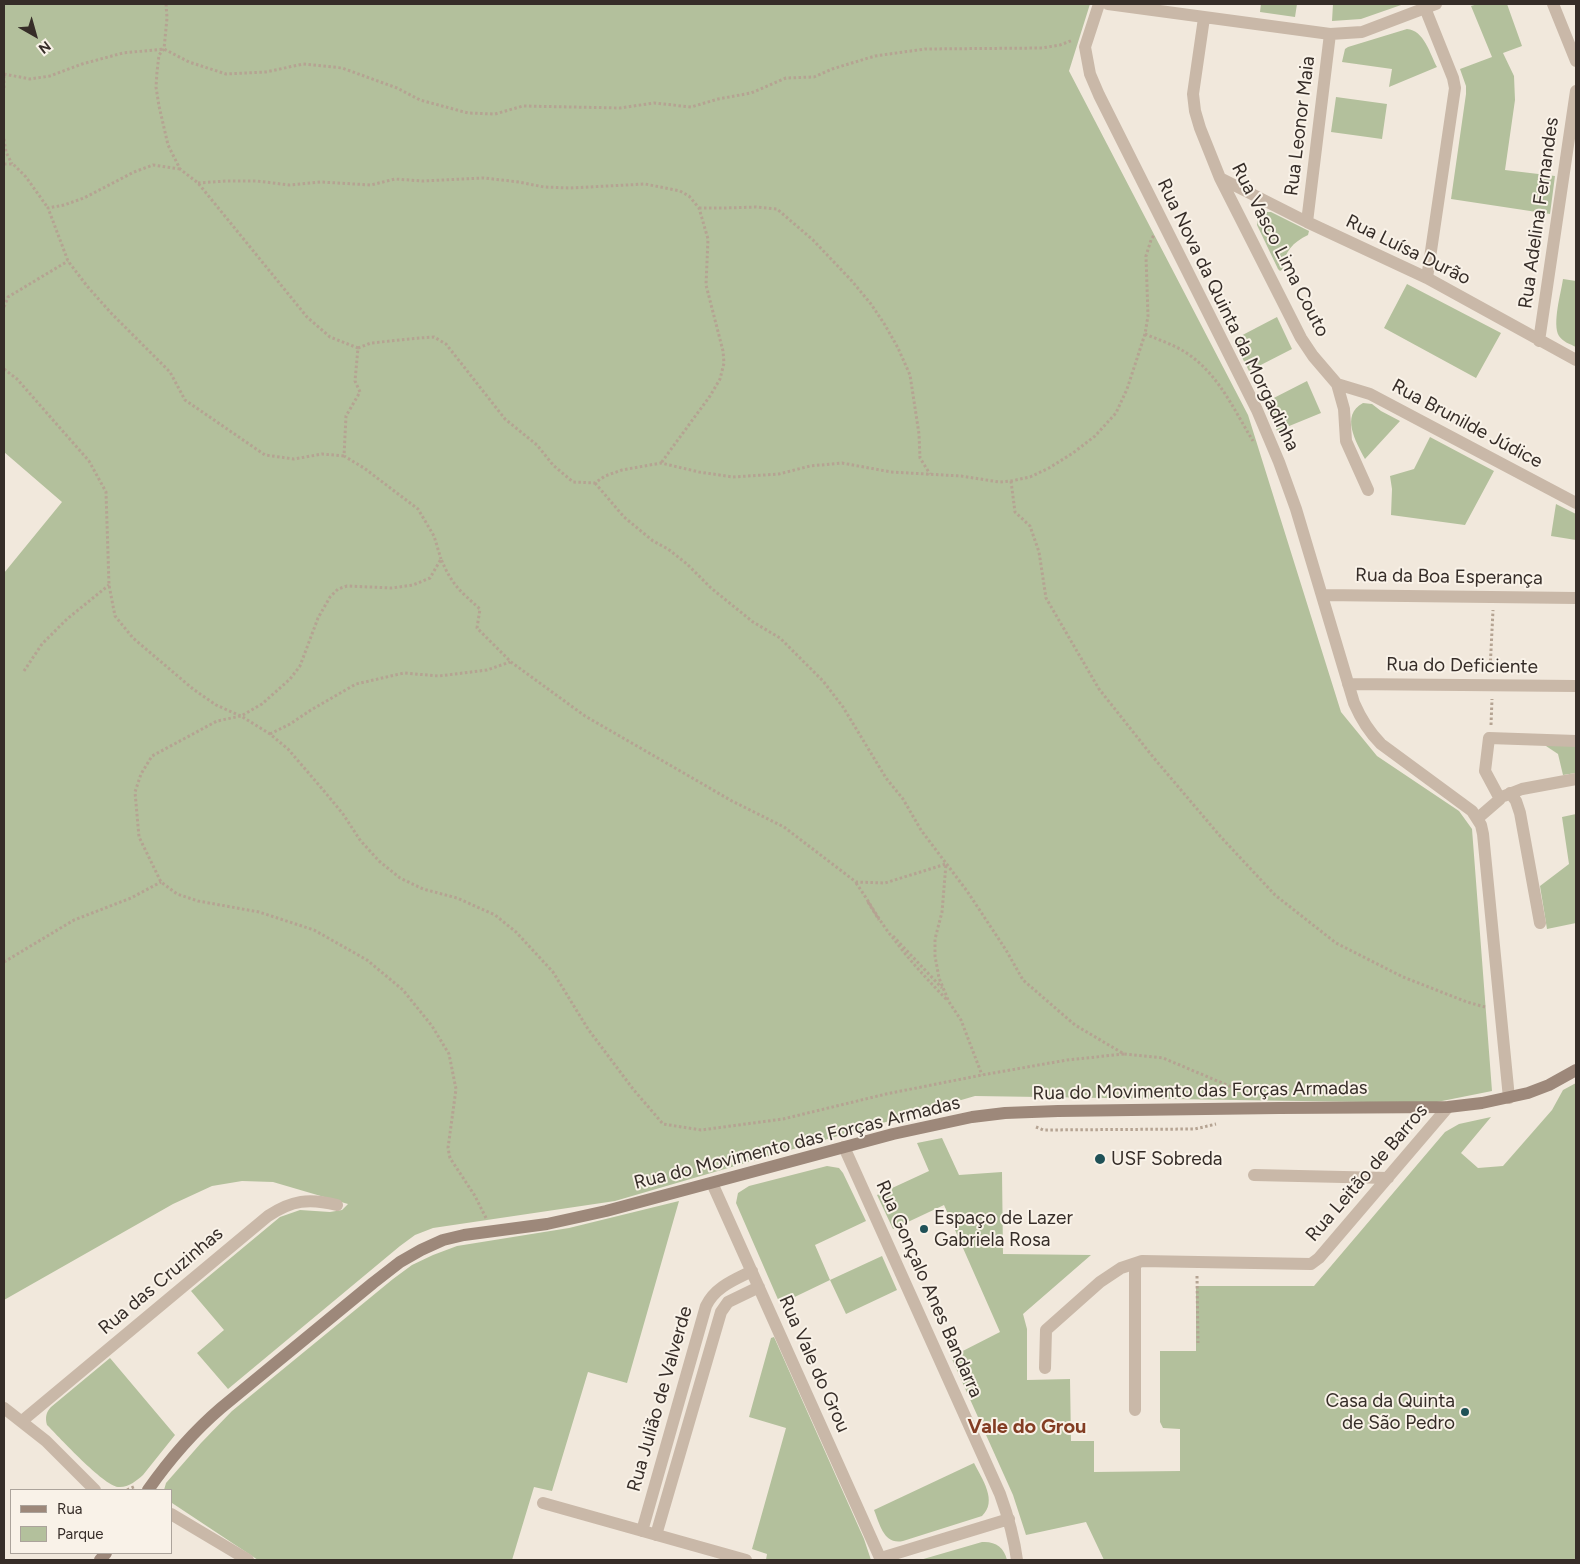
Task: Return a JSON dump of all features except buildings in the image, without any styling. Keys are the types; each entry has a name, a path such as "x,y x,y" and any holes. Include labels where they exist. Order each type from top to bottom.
{"main road":[{"name":"Rua do Movimento das Forças Armadas","path":"144,1486 205,1422 298,1343 400,1262 443,1240 489,1231 547,1224 596,1214 844,1147 972,1117 1005,1113 1448,1107 1509,1098 1549,1085 1576,1070"}],"street":[{"name":"Rua Nova da Quinta da Morgadinha","path":"1099,4 1086,47 1086,58 1096,88 1257,410 1268,436 1296,509 1354,703 1370,733 1394,755 1472,811 1478,818"},
{"path":"1108,4 1330,34 1362,32 1430,6 1455,88 1427,278"},
{"path":"1553,4 1576,61"},
{"name":"Rua Vasco Lima Couto","path":"1204,18 1194,84 1194,102 1200,128 1220,178 1301,338 1313,356 1338,384 1344,409 1346,442 1368,490"},
{"name":"Rua Leonor Maia","path":"1307,222 1330,34"},
{"name":"Rua Adelina Fernandes","path":"1539,341 1576,91"},
{"name":"Rua Luísa Durão","path":"1220,178 1307,222 1427,278 1576,360"},
{"name":"Rua Brunilde Júdice","path":"1338,384 1370,394 1576,503"},
{"name":"Rua da Boa Esperança","path":"1322,595 1576,598"},
{"name":"Rua do Deficiente","path":"1348,684 1576,686"},
{"path":"1540,923 1520,813 1516,801 1505,796 1485,771 1490,738 1576,740"},
{"path":"1509,1098 1483,834 1478,818 1505,796 1522,789 1576,779"},
{"name":"Rua Leitão de Barros","path":"1045,1368 1046,1330 1100,1282 1120,1268 1142,1261 1311,1264 1319,1258 1448,1107"},
{"name":"Rua Gonçalo Anes Bandarra","path":"844,1147 1000,1494 1015,1542 1017,1560"},
{"path":"1254,1175 1388,1178"},
{"name":"Rua Vale do Grou","path":"712,1183 881,1559"},
{"name":"Rua das Cruzinhas","path":"11,1417 278,1209 306,1200 322,1201 337,1205"},
{"path":"1135,1264 1135,1410"},
{"name":"Rua Julião de Valverde","path":"642,1531 706,1306 709,1299 720,1288 752,1271"},
{"name":"Rua Julião de Valverde","path":"656,1535 721,1312 728,1302 759,1286"},
{"path":"11,1417 46,1441 94,1489"},
{"path":"543,1503 746,1560"},
{"path":"172,1515 248,1560"},
{"path":"881,1559 1009,1519"}],"path":[{"path":"166,4 167,18 164,48 159,55 156,87 158,106 168,145 180,169 198,183 307,317 330,337 358,348 371,343 434,337 446,344 505,419 537,445 553,465 573,482 595,483 605,476 622,470 661,464 699,472 733,476 779,474 810,466 842,463 891,472 961,476 999,482 1030,477 1050,468 1073,453 1095,436 1116,413 1127,390 1145,334 1148,316 1146,256 1151,240 1163,222"},
{"path":"4,88 4,74 30,80 50,76 82,64 123,53 164,48 189,62 226,74 266,72 303,64 342,68 397,88 420,100 468,113 495,114 523,106 620,108 654,103 690,107 718,99 751,93 786,78 814,77 832,69 875,56 925,49 1042,48 1060,45 1088,36"},
{"path":"4,139 6,152 13,164 26,177 48,208 68,261 111,313 170,372 185,400 265,455 294,459 322,454 344,456 364,468 418,508 434,536 441,560 448,575 457,589 480,609 477,628 510,662 585,716 732,800 784,827 856,882 891,937 920,972 949,1002 961,1020 982,1075"},
{"path":"4,164 13,164"},
{"path":"48,208 84,198 153,164 180,169"},
{"path":"198,183 257,181 289,185 321,182 371,185 396,179 422,181 484,178 570,188 644,184 690,196 699,208 708,239 706,285 723,351 724,363 720,379 700,411 661,464"},
{"path":"699,208 756,207 777,209 813,240 851,280 885,325 910,375 919,434 920,458 930,475"},
{"path":"4,307 8,297 68,261"},
{"path":"4,294 8,297"},
{"path":"1145,334 1188,354 1204,368 1221,386 1255,445"},
{"path":"344,456 346,416 360,392 355,381 358,348"},
{"path":"4,369 18,379 89,461 106,492 109,585 115,616 133,638 193,689 216,705 241,716 270,734 288,750 343,814 360,840 379,861 400,878 423,889 456,898 495,915 516,932 553,972 588,1029 633,1089 663,1124 700,1130 783,1119 842,1104 982,1075 1067,1060 1124,1054 1163,1058 1249,1094"},
{"path":"1011,481 1015,512 1030,526 1039,552 1046,598 1099,689 1153,757 1220,836 1275,895 1336,943 1403,977 1467,1002 1500,1011"},
{"path":"595,483 624,517 653,541 668,549 687,564 711,588 753,622 780,638 823,681 843,707 886,778 903,798 921,830 967,891 1006,950 1023,980 1075,1025 1124,1054"},
{"path":"441,560 430,578 413,585 392,588 347,586 338,589 330,597 318,618 300,666 290,679 262,704 241,716 217,721 152,756 141,774 135,792 139,837 161,882 177,894 198,901 259,912 314,930 367,960 403,990 432,1026 449,1054 456,1089 448,1148 450,1158 475,1196 486,1218 489,1231"},
{"path":"24,671 42,644 67,619 109,585"},
{"path":"1490,738 1493,685 1489,674 1494,597"},
{"path":"270,734 356,684 404,673 439,676 487,670 510,662"},
{"path":"856,882 885,883 946,864"},
{"path":"946,864 942,912 935,939 939,978 949,1002"},
{"path":"4,962 74,920 131,898 161,882"},
{"path":"856,882 876,916 945,992"},
{"path":"1197,1262 1198,1343"},
{"path":"130,1489 136,1486 144,1486"}],"green space":[{"path":"4,4 1090,4 1069,71 1248,415 1341,712 1377,756 1459,811 1472,829 1492,1091 1432,1103 975,1096 615,1201 433,1228 415,1235 228,1389 197,1353 224,1330 191,1291 280,1217 300,1210 330,1212 342,1210 348,1204 273,1182 242,1181 212,1186 173,1204 4,1300 4,573 62,502 4,452"},
{"path":"1261,4 1297,4 1295,17 1260,12"},
{"path":"1333,4 1404,4 1361,19 1332,21"},
{"path":"1478,4 1507,4 1522,46 1503,53 1514,76 1515,100 1505,170 1555,176 1550,214 1451,199 1466,94 1466,86 1460,69 1492,57 1471,6"},
{"path":"1407,29 1413,30 1422,38 1437,67 1389,87 1392,69 1342,62 1345,49 1348,47"},
{"path":"1336,97 1387,104 1382,139 1331,132"},
{"path":"1267,212 1271,212 1309,231 1308,235 1290,248 1285,258 1283,269 1280,271 1257,225 1258,218"},
{"path":"1563,279 1576,281 1576,347 1562,340 1557,331 1556,324"},
{"path":"1407,284 1501,333 1476,378 1384,328"},
{"path":"1277,317 1292,349 1249,371 1233,340"},
{"path":"1307,381 1321,413 1277,431 1264,403"},
{"path":"1363,403 1372,404 1400,421 1365,459 1354,437 1351,422 1352,414"},
{"path":"1430,437 1494,471 1465,525 1391,515 1392,489 1390,476 1414,469"},
{"path":"1556,504 1576,514 1576,540 1551,536"},
{"path":"1576,743 1576,773 1563,775 1558,754 1546,746"},
{"path":"1576,814 1576,923 1547,929 1540,886 1569,864 1562,817"},
{"path":"1576,1083 1576,1560 1104,1560 1086,1522 1026,1535 1013,1495 951,1357 1000,1332 944,1205 893,1229 877,1195 929,1171 917,1143 942,1138 959,1175 1002,1172 1003,1254 1091,1255 1023,1314 1027,1329 1027,1380 1070,1379 1071,1441 1094,1441 1094,1472 1180,1471 1180,1429 1163,1428 1160,1422 1160,1351 1196,1351 1196,1286 1314,1286 1445,1132 1459,1124 1491,1117 1461,1153 1478,1168 1503,1166 1552,1110 1563,1090"},
{"path":"827,1166 839,1168 843,1173 866,1221 815,1245 830,1280 780,1304 736,1203 738,1193 749,1186"},
{"path":"679,1201 627,1383 588,1372 552,1491 534,1487 512,1560 258,1560 172,1503 172,1489 164,1489 166,1483 232,1411 412,1265 457,1246 569,1228"},
{"path":"882,1256 897,1290 846,1314 830,1280"},
{"path":"774,1337 864,1539 871,1560 766,1560 767,1554 752,1549 786,1428 749,1417 771,1338"},
{"path":"110,1358 175,1435 143,1475 132,1484 122,1487 111,1484 92,1470 47,1425 46,1420 47,1413 51,1407"},
{"path":"974,1463 989,1497 987,1510 982,1516 903,1541 891,1540 887,1537 874,1510"},
{"path":"982,1542 995,1544 1001,1548 1007,1560 920,1560"}],"place":[{"name":"USF Sobreda","path":"1100,1159"},
{"name":"Espaço de Lazer Gabriela Rosa","path":"924,1229"},
{"name":"Casa da Quinta de São Pedro","path":"1465,1412"}],"district":[{"name":"Vale do Grou","path":"1027,1427"}]}
